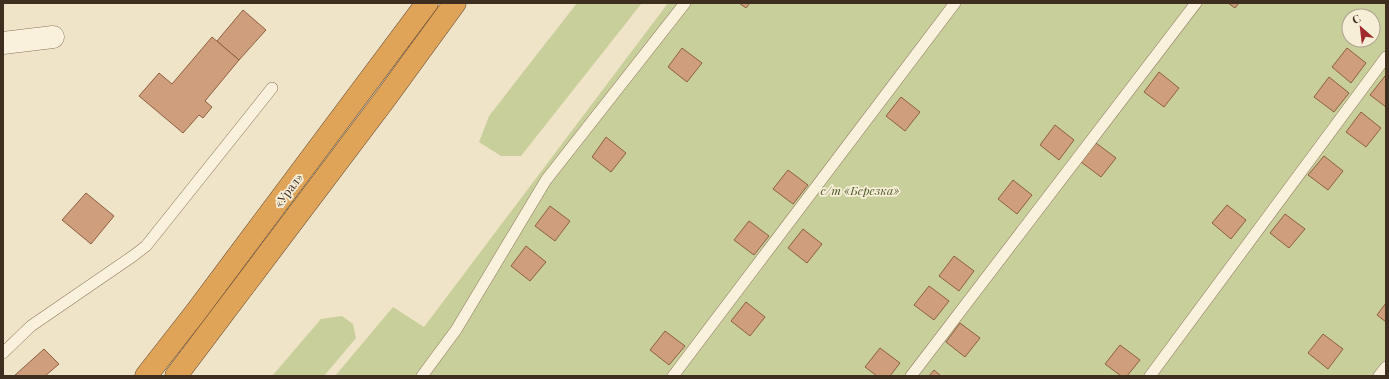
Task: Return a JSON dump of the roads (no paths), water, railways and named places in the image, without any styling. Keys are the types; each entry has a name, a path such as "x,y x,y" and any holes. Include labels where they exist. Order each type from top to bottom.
{"highway":[{"name":"«Урал»","path":"146,376 210,294 427,3"},
{"name":"«Урал»","path":"176,376 371,118 455,3"}],"street":[{"path":"3,43 53,37"}],"lane":[{"path":"422,376 456,330 546,180 685,3"},
{"path":"673,376 955,3"},
{"path":"911,376 1196,3"},
{"path":"1150,376 1386,57"},
{"path":"3,353 30,326 146,246 272,88"},
{"path":"1379,376 1386,367"}],"park label":[{"name":"с/т «Березка»","path":"860,190"}]}
